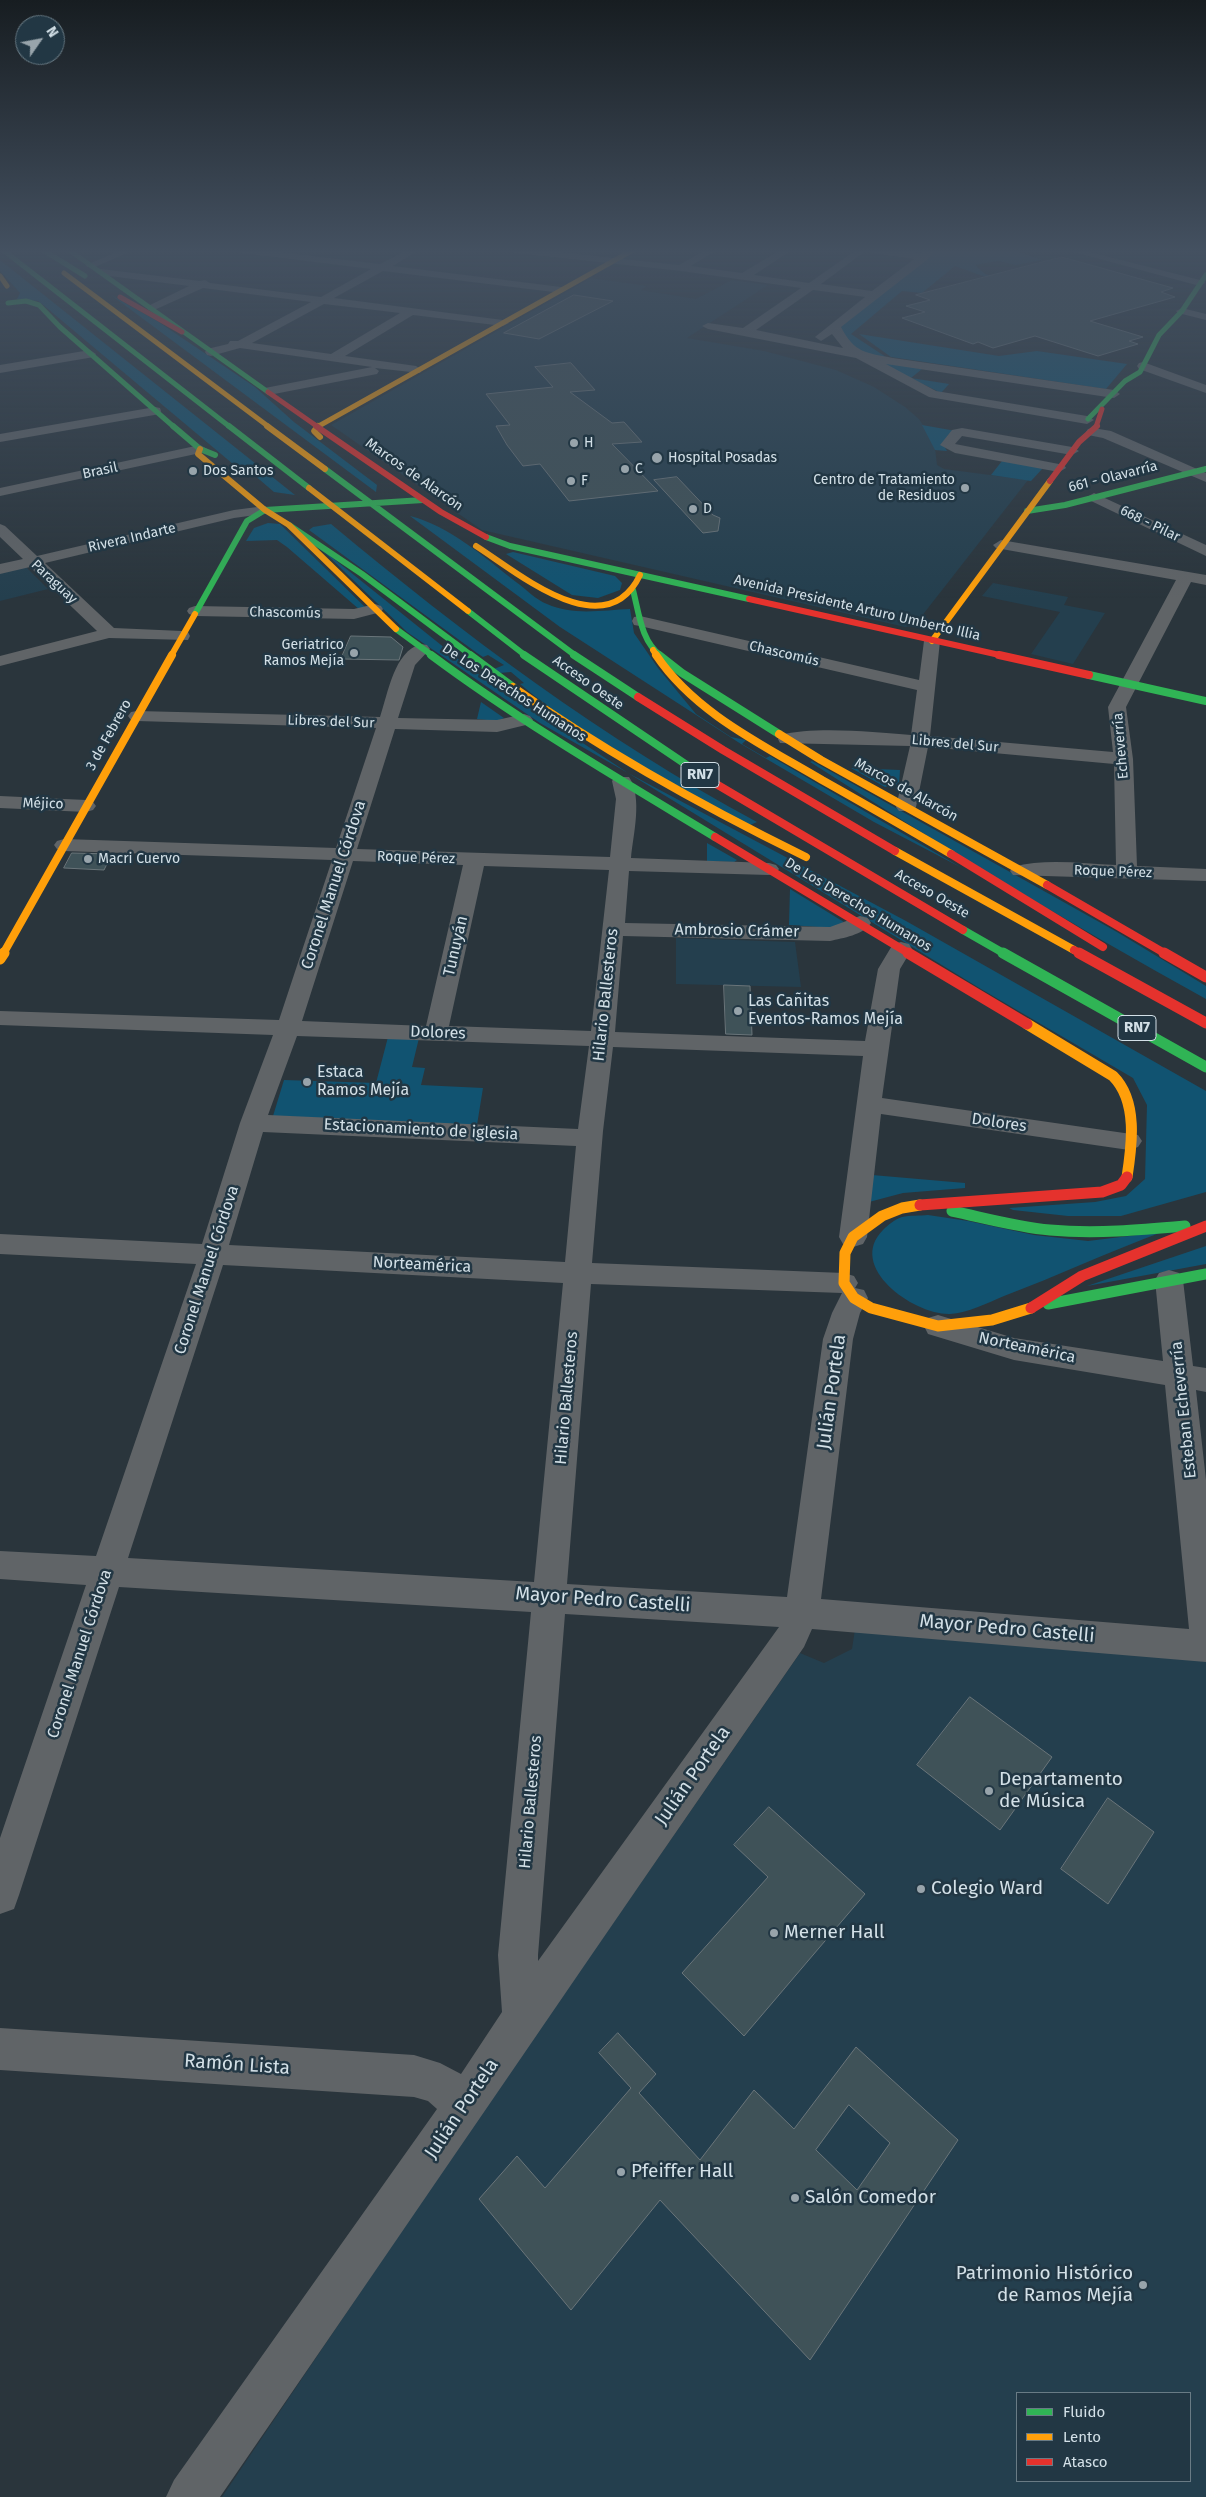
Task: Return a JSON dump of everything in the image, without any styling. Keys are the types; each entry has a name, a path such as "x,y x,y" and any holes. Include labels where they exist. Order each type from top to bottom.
{"main road":[{"name":"De Los Derechos Humanos","path":"104,367 200,449 211,452 275,511 375,609 421,649 524,720 622,781 1113,1076 1123,1087 1127,1097 1128,1176 1125,1183 1117,1188 1102,1192 924,1204 902,1208 882,1216 853,1237"},
{"name":"Acceso Oeste","path":"152,367 536,664 646,741 832,854 1206,1067"},
{"name":"Acceso Oeste","path":"187,367 567,650 709,744 901,856 1206,1024"},
{"name":"Marcos de Alarcón","path":"233,367 269,391 317,429 418,502 461,537 499,558 549,594 564,601 583,604 607,603 621,599 633,590 640,622 653,650 682,672 787,740 1134,934 1206,977"},
{"path":"317,429 422,367"},
{"path":"1127,377 1126,370 1129,367"},
{"path":"932,641 1090,426 1102,420 1102,409 1127,377 1140,372 1143,367"},
{"name":"Marcos de Alarcón","path":"317,429 418,502 470,531 502,543"},
{"name":"661 - Olavarría","path":"1027,511 1094,497 1199,471"},
{"name":"3 de Febrero","path":"0,959 244,525 275,511 418,502"},
{"path":"289,525 325,547 475,660 578,733 685,796 816,862"},
{"name":"Avenida Presidente Arturo Umberto Illia","path":"502,543 1206,701"},
{"path":"633,590 640,575"},
{"path":"653,650 662,667 696,701 774,752 970,865 1115,954"},
{"path":"877,892 1069,989"},
{"path":"924,1204 990,1220 1056,1230 1131,1230 1206,1225"},
{"path":"1032,1308 1082,1276 1206,1225"},
{"name":"Julián Portela","path":"849,1290 845,1253 853,1237"},
{"path":"938,1326 992,1320 1032,1308 1206,1274"},
{"name":"Norteamérica","path":"849,1290 879,1311 938,1326"}],"street":[{"path":"0,369 15,367"},
{"path":"388,367 416,370"},
{"path":"269,391 391,367"},
{"path":"881,367 934,394 946,398 1090,426 1199,471 1206,478"},
{"path":"928,367 1114,394"},
{"path":"1144,367 1206,389"},
{"path":"0,438 155,412"},
{"path":"1059,468 955,450 947,445 957,434 962,432 1076,447"},
{"name":"Brasil","path":"0,492 200,449"},
{"name":"668 - Pilar","path":"1094,497 1206,551"},
{"name":"Rivera Indarte","path":"0,569 234,514 275,511"},
{"name":"Paraguay","path":"0,530 110,633"},
{"path":"1002,545 1206,580"},
{"name":"Echeverría","path":"1127,872 1123,759 1116,712 1128,684 1186,576"},
{"name":"Chascomús","path":"195,612 354,614 375,609"},
{"name":"Chascomús","path":"640,622 927,688"},
{"path":"0,661 110,633 182,636"},
{"path":"906,807 920,741 932,641"},
{"name":"Coronel Manuel Córdova","path":"0,1895 213,1254 253,1123 288,1028 407,663 421,649"},
{"name":"Libres del Sur","path":"136,716 497,726 524,720"},
{"name":"Libres del Sur","path":"787,740 815,737 920,741 1123,759"},
{"name":"Hilario Ballesteros","path":"523,2017 518,1955 590,1138 602,1041 626,798 622,781"},
{"name":"Méjico","path":"0,802 86,806"},
{"name":"Roque Pérez","path":"64,845 769,869"},
{"name":"Tunuyán","path":"436,1033 475,860"},
{"name":"Roque Pérez","path":"1020,871 1206,875"},
{"name":"Ambrosio Crámer","path":"613,929 830,934 843,931 860,923"},
{"name":"Julián Portela","path":"853,1237 876,1049 889,970 901,949"},
{"name":"Dolores","path":"0,1018 436,1033 602,1041 876,1049"},
{"name":"Dolores","path":"869,1104 1128,1141"},
{"name":"Estacionamiento de iglesia","path":"253,1123 590,1138"},
{"name":"Norteamérica","path":"0,1244 578,1273 849,1290"},
{"name":"Esteban Echeverría","path":"1169,1280 1193,1378 1206,1629"},
{"name":"Julián Portela","path":"191,2497 465,2105 523,2017 792,1636 802,1613 838,1339 846,1313 849,1290"},
{"name":"Norteamérica","path":"938,1326 1014,1349 1193,1378"},
{"name":"Mayor Pedro Castelli","path":"0,1565 549,1596 802,1613 1206,1646"},
{"name":"Ramón Lista","path":"0,2049 414,2076 440,2084 465,2105"}],"shaded area":[{"path":"117,367 134,367 295,495 274,492 246,468 239,469"},
{"path":"207,367 225,367 255,387 294,422 377,485 376,492"},
{"name":"Hospital Posadas","path":"434,367 823,367 836,370 874,387 905,407 919,419 926,430 935,448 937,465 944,469 1028,480 914,626 905,627 482,530 331,425"},
{"path":"887,367 909,367 922,369 911,378 949,384 941,393"},
{"path":"955,367 1125,367 1106,389"},
{"path":"922,425 956,431 948,435 943,444 947,451 935,450"},
{"path":"1002,461 1043,468 1031,481 991,475"},
{"path":"410,516 439,527 466,543 535,597 547,604 557,608 578,611 630,609 634,633 658,668 696,714 731,737 746,740 742,744 766,758 770,756 962,868 874,822 741,744 560,627"},
{"path":"268,523 280,524 366,608 360,610 277,540 246,541 254,528"},
{"path":"331,524 432,606 536,684 644,756 757,822 748,826 630,761 546,705 520,684 524,683 511,672 499,673 494,669 504,665 488,655 483,657 477,653 309,530 313,527"},
{"path":"319,547 471,669 628,773 540,723 407,632"},
{"path":"513,552 615,576 622,583 620,590 598,598 572,595 506,554"},
{"path":"24,565 48,589 0,601 0,571"},
{"path":"993,583 1068,597 1064,605 1105,613 1073,664 1031,654 1060,612 982,596"},
{"path":"481,702 504,718 497,721 477,719"},
{"path":"812,761 1117,932 1206,986 1206,999 1006,884 810,762"},
{"path":"851,768 900,770 899,785 885,787"},
{"path":"628,773 906,921 1206,1091 1206,1192 1121,1216 1068,1216 1009,1208 1095,1202 1126,1196 1145,1179 1147,1105 1133,1078 981,989"},
{"path":"707,843 737,860 734,862 707,861"},
{"path":"790,889 844,922 834,928 789,925"},
{"path":"676,938 795,942 801,987 676,984"},
{"name":"Estaca Ramos Mejía","path":"388,1037 419,1038 412,1067 425,1068 421,1085 483,1088 477,1125 273,1116 284,1080 376,1083"},
{"path":"872,1175 965,1183 965,1188 903,1193 869,1202"},
{"path":"928,1215 968,1221 1034,1235 1088,1241 1162,1232 977,1307 964,1312 950,1314 935,1312 903,1298 878,1273 873,1259 874,1244 889,1224 902,1217"},
{"path":"1206,1246 1206,1264 1087,1286"},
{"name":"Colegio Ward","path":"855,1629 1206,1656 1206,2497 222,2497 480,2115 800,1653 824,1663 852,1649"}],"building":[{"path":"535,367 574,367 595,390 570,392 612,423 624,422 642,442 612,444 658,491 569,501 540,464 523,466 507,445 496,426 510,425 486,394 553,387"},
{"name":"D","path":"677,477 713,515 720,518 718,531 703,533 654,480"},
{"name":"Geriatrico Ramos Mejía","path":"351,636 391,637 403,647 399,660 341,659"},
{"name":"Macri Cuervo","path":"72,853 112,854 104,870 64,868"},
{"name":"Las Cañitas Eventos-Ramos Mejía","path":"724,985 750,986 752,1035 726,1034"},
{"path":"970,1697 1052,1757 1000,1830 917,1765"},
{"path":"1108,1798 1154,1832 1108,1904 1061,1869"},
{"name":"Merner Hall","path":"769,1807 865,1894 744,2036 682,1973 768,1877 734,1845"},
{"name":"Salón Comedor","path":"618,2033 656,2074 639,2093 700,2160 754,2090 794,2129 856,2047 958,2140 810,2360 660,2200 571,2310 479,2199 517,2156 545,2188 631,2088 599,2053","holes":["849,2105 890,2143 857,2190 816,2150"]}],"traffic: fast":[{"path":"105,367 200,449 215,455"},
{"path":"153,367 309,488"},
{"path":"232,367 268,392"},
{"path":"1088,419 1125,381 1140,372 1143,367"},
{"path":"325,469 567,650 638,697"},
{"path":"1027,511 1065,505 1206,469"},
{"path":"195,614 247,521 265,510 423,500"},
{"path":"289,525 362,574 513,687"},
{"path":"486,537 510,546 749,599"},
{"path":"633,590 644,633 653,650 682,673 779,734"},
{"path":"468,611 536,664 706,778"},
{"path":"396,629 469,683 622,781 715,837"},
{"path":"1089,675 1206,701"},
{"path":"963,930 1206,1067"},
{"path":"952,1211 1025,1227 1050,1230 1118,1231 1185,1226"},
{"path":"1048,1304 1206,1274"}],"traffic: slow":[{"path":"189,367 325,469"},
{"path":"320,437 314,431 318,425 423,367"},
{"path":"200,449 198,454 265,510 289,525 396,629"},
{"path":"932,641 1050,481"},
{"path":"309,488 468,611"},
{"path":"476,546 537,587 570,602 588,605 607,604 619,600 628,594 640,575"},
{"path":"0,959 195,614"},
{"path":"653,650 666,670 684,689 729,724 753,740 951,854"},
{"path":"513,687 584,736 655,779 729,819 806,857"},
{"path":"779,734 821,760 1047,885"},
{"path":"895,851 1074,950"},
{"path":"1027,1024 1113,1076 1123,1087 1128,1100 1130,1121 1130,1158 1127,1177"},
{"path":"920,1205 902,1208 882,1216 853,1237 845,1253 844,1283 854,1298 871,1308 938,1326 992,1320 1031,1308"}],"traffic: jam":[{"path":"268,392 441,512 486,537"},
{"path":"1050,481 1079,442 1098,425 1102,409"},
{"path":"749,599 1089,675"},
{"path":"638,697 723,750 895,851"},
{"path":"706,778 963,930"},
{"path":"715,837 1027,1024"},
{"path":"951,854 1103,947"},
{"path":"1047,885 1206,977"},
{"path":"1074,950 1206,1023"},
{"path":"920,1205 1102,1192 1121,1185 1127,1177"},
{"path":"1031,1308 1082,1276 1206,1226"}],"place":[{"name":"H","path":"574,443"},
{"name":"Hospital Posadas","path":"657,458"},
{"name":"C","path":"625,469"},
{"name":"Dos Santos","path":"193,471"},
{"name":"F","path":"571,481"},
{"name":"Centro de Tratamiento de Residuos","path":"965,488"},
{"name":"D","path":"693,509"},
{"name":"Geriatrico Ramos Mejía","path":"354,653"},
{"name":"Macri Cuervo","path":"88,859"},
{"name":"Las Cañitas Eventos-Ramos Mejía","path":"738,1011"},
{"name":"Estaca Ramos Mejía","path":"307,1082"},
{"name":"Departamento de Música","path":"989,1791"},
{"name":"Colegio Ward","path":"921,1889"},
{"name":"Merner Hall","path":"774,1933"},
{"name":"Pfeiffer Hall","path":"621,2172"},
{"name":"Salón Comedor","path":"795,2198"},
{"name":"Patrimonio Histórico de Ramos Mejía","path":"1143,2285"}]}
